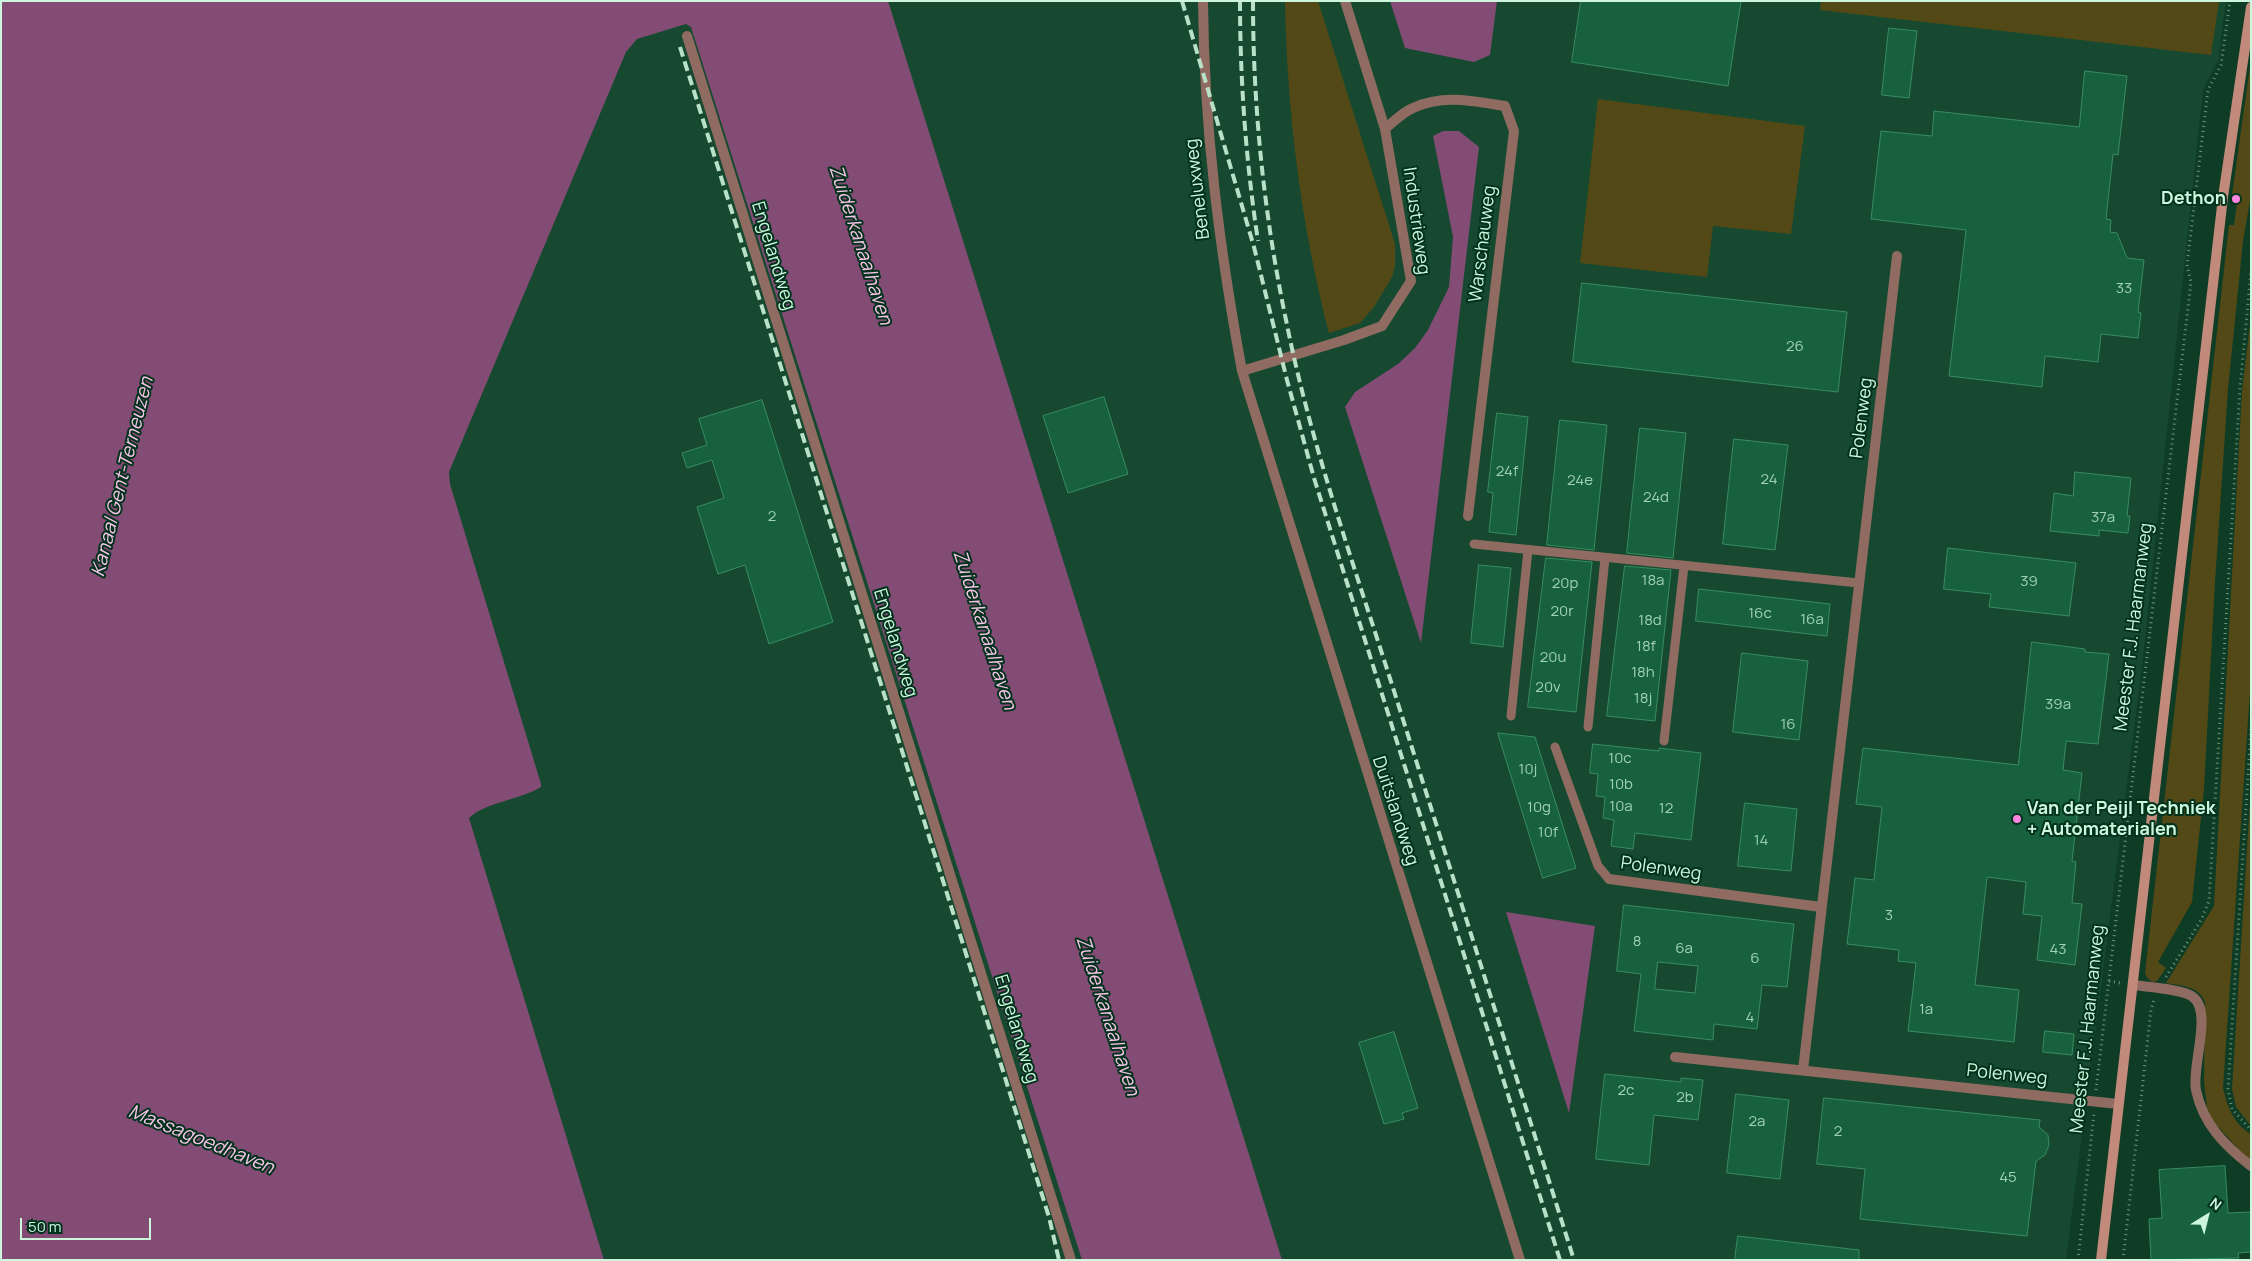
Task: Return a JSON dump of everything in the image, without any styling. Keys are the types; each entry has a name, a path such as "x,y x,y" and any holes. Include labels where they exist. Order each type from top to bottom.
{"main road":[{"path":"2101,1260 2221,216 2251,6"}],"street":[{"name":"Beneluxweg","path":"1203,1 1204,75 1212,178 1226,283 1242,371"},
{"name":"Industrieweg","path":"1242,371 1344,340 1382,326 1411,281 1384,129 1345,1"},
{"name":"Engelandweg","path":"687,36 1071,1260"},
{"name":"Warschauweg","path":"1384,129 1411,108 1432,101 1460,98 1505,106 1514,131 1468,516"},
{"name":"Polenweg","path":"1803,1070 1897,256"},
{"name":"Duitslandweg","path":"1242,371 1520,1260"},
{"name":"Polenweg","path":"1609,879 1821,907"},
{"path":"2134,985 2186,993 2192,996 2200,1006 2195,1088 2206,1122 2234,1153 2251,1166"},
{"name":"Polenweg","path":"1675,1057 2118,1104"}],"lane":[{"path":"1474,544 1859,583"},
{"path":"1512,716 1528,550"},
{"path":"1588,727 1605,558"},
{"path":"1664,741 1684,566"},
{"name":"Polenweg","path":"1555,747 1598,866 1609,879"}],"path":[{"name":"Meester F.J. Haarmanweg","path":"2078,1260 2094,1100 2191,282 2187,265 2208,90 2221,65 2230,1"},
{"path":"2122,1260 2151,1010 2158,989 2201,920 2209,901 2227,633 2240,388 2251,271"},
{"path":"2251,729 2228,1089 2232,1109 2251,1130"}],"shaded area":[{"path":"366,1 2226,1 2218,61 2203,90 2142,667 2066,1260 562,1260 366,550"},
{"path":"1285,1 1318,1 1395,244 1395,266 1392,277 1374,307 1360,323 1329,333 1303,210 1297,168 1292,127"},
{"path":"1821,1 2219,1 2211,55 1820,10"},
{"path":"2251,59 2251,195 2243,241 2228,389 2204,789 2192,902 2158,962 2166,968 2157,981 2153,982 2148,979 2145,973 2229,225 2234,225 2238,196 2232,195"},
{"path":"1598,99 1805,126 1791,234 1713,226 1707,277 1580,263"},
{"path":"2251,315 2251,677 2223,1088 2232,1114 2240,1125 2251,1134 2251,1163 2213,1121 2207,1108 2204,1081 2205,1002 2199,993 2194,990 2166,983 2214,906 2242,391"},
{"path":"2251,784 2251,1126 2236,1107 2232,1089"}],"water":[{"path":"1,1 888,1 1282,1260 1082,1260 691,27 686,24 637,39 626,52 449,472 450,484 541,784 541,787 533,791 484,808 469,818 604,1260 1,1260"},
{"path":"1390,1 1497,1 1490,55 1474,62 1405,48"},
{"path":"1443,131 1459,131 1479,147 1421,643 1345,407 1355,392 1398,364 1415,348 1428,330 1449,287 1453,237 1433,136"},
{"path":"1506,912 1595,926 1569,1113"}],"building":[{"path":"1581,1 1741,1 1728,86 1572,62"},
{"path":"1889,28 1917,31 1909,98 1882,95"},
{"path":"2085,71 2127,76 2118,155 2113,154 2106,219 2111,220 2110,232 2117,233 2127,258 2144,260 2138,312 2141,313 2138,338 2101,334 2098,362 2045,356 2042,387 1949,376 1966,230 1871,219 1881,131 1932,136 1934,111 2079,127"},
{"path":"1582,283 1847,312 1838,392 1573,362"},
{"path":"1104,397 1128,474 1068,493 1043,416"},
{"path":"762,400 833,622 769,644 745,565 718,574 697,507 724,498 712,460 687,468 682,453 707,445 699,419"},
{"path":"1497,413 1528,417 1516,535 1489,532 1493,493 1488,492"},
{"path":"1560,420 1607,425 1594,550 1547,545"},
{"path":"1640,428 1686,433 1673,558 1627,553"},
{"path":"1734,439 1788,445 1775,550 1723,544"},
{"path":"2075,472 2131,478 2127,516 2130,516 2128,533 2099,530 2099,536 2050,531 2054,493 2073,496"},
{"path":"1948,548 2076,563 2069,616 1989,607 1991,594 1944,589"},
{"path":"1546,558 1592,562 1576,712 1528,707"},
{"path":"1479,565 1511,568 1503,647 1471,643"},
{"path":"1625,566 1671,570 1655,721 1607,716"},
{"path":"1699,589 1830,604 1827,636 1696,621"},
{"path":"2032,642 2085,649 2085,652 2109,654 2098,744 2066,741 2063,770 2082,773 2072,861 2076,862 2072,903 2082,904 2075,965 2037,960 2042,916 2023,914 2026,882 1987,877 1975,985 2019,990 2014,1042 1908,1031 1916,963 1898,961 1899,950 1847,944 1855,878 1874,880 1882,807 1856,804 1863,748 2018,765"},
{"path":"1742,653 1808,661 1799,740 1733,732"},
{"path":"1498,733 1535,737 1576,868 1543,878"},
{"path":"1593,744 1701,753 1691,840 1635,833 1633,849 1611,846 1614,820 1603,818 1605,797 1596,796 1598,774 1590,773"},
{"path":"1745,803 1797,809 1791,871 1738,866"},
{"path":"1624,905 1794,924 1787,987 1762,985 1757,1029 1714,1024 1713,1040 1634,1031 1641,974 1617,971","holes":["1658,962 1698,966 1695,993 1655,989"]},
{"path":"2045,1031 2074,1034 2072,1055 2043,1052"},
{"path":"1394,1032 1418,1108 1402,1113 1404,1119 1384,1124 1359,1043"},
{"path":"1605,1074 1681,1082 1681,1078 1703,1080 1698,1120 1654,1115 1649,1165 1596,1159"},
{"path":"1736,1094 1789,1100 1780,1179 1727,1173"},
{"path":"1824,1098 2040,1120 2039,1127 2048,1135 2049,1145 2045,1155 2036,1161 2027,1236 1860,1219 1865,1169 1817,1164"},
{"path":"2225,1166 2228,1213 2251,1212 2251,1252 2238,1253 2239,1258 2151,1260 2149,1219 2162,1218 2159,1170"},
{"path":"1738,1236 1859,1250 1859,1260 1735,1260"}],"railway":[{"path":"1182,1 1254,247 1314,478 1560,1260"},
{"path":"1240,1 1244,121 1258,241"},
{"path":"1253,1 1255,81 1266,201 1278,281 1309,418 1338,516 1574,1260"},
{"path":"680,47 1049,1217 1059,1260"}],"place":[{"name":"Dethon","path":"2236,199"},
{"name":"Van der Peijl Techniek + Automaterialen","path":"2017,819"}],"water label":[{"name":"Zuiderkanaalhaven","path":"860,245"},
{"name":"Kanaal Gent-Terneuzen","path":"123,477"},
{"name":"Zuiderkanaalhaven","path":"984,630"},
{"name":"Zuiderkanaalhaven","path":"1107,1016"},
{"name":"Massagoedhaven","path":"201,1140"}]}
